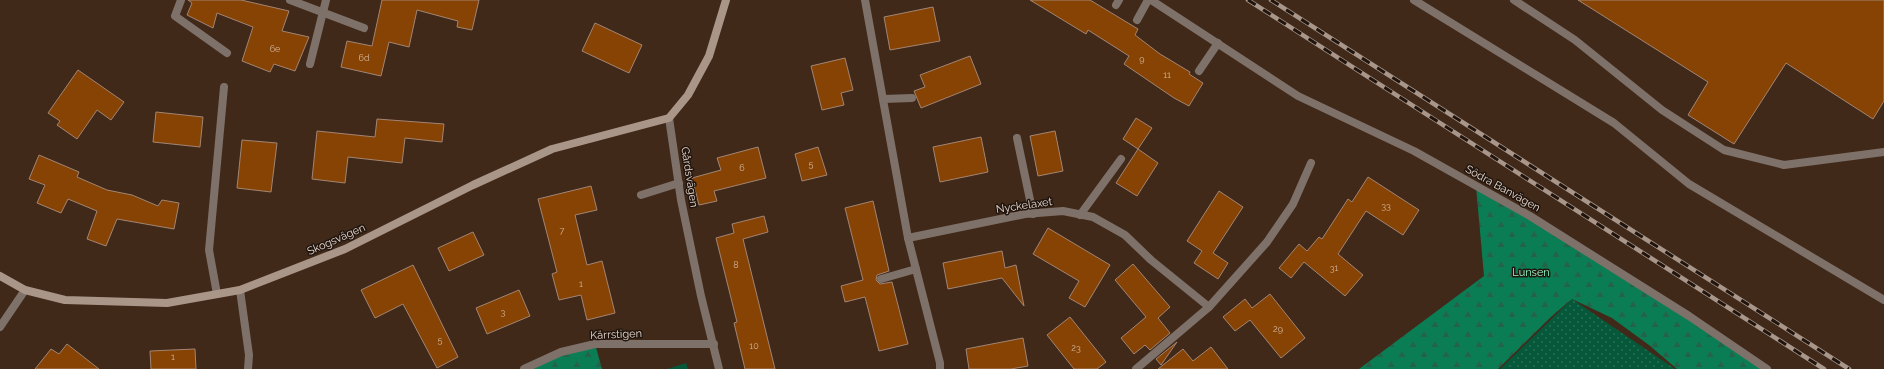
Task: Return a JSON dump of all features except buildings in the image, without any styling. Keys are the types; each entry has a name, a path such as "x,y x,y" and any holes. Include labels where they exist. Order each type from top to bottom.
{"street":[{"path":"181,0 175,16 228,53"},
{"path":"290,0 364,28"},
{"path":"310,64 326,0"},
{"path":"669,118 688,95 709,56 726,0"},
{"path":"865,0 908,238 940,363 940,369"},
{"name":"Södra Banvägen","path":"1137,20 1150,0 1298,96 1414,151 1530,216 1689,316 1767,369"},
{"path":"1414,0 1614,123 1689,184 1884,300"},
{"path":"1514,0 1575,40 1662,110 1724,150 1784,165 1884,152"},
{"path":"1199,71 1218,43"},
{"path":"217,294 209,250 224,87"},
{"path":"883,99 912,98"},
{"name":"Gårdsvägen","path":"669,118 679,183 701,296 719,369"},
{"name":"Skogsvägen","path":"0,276 25,290 65,300 167,303 240,290 345,249 473,185 552,150 669,118"},
{"path":"1017,138 1033,214"},
{"path":"1080,215 1121,159"},
{"path":"1136,369 1209,307 1267,242 1293,204 1311,162"},
{"path":"641,195 679,183"},
{"name":"Nyckelaxet","path":"908,238 1033,214 1063,211 1093,217 1124,234 1151,260 1209,307"},
{"path":"881,279 916,269"},
{"path":"0,328 25,290"},
{"path":"240,290 249,356 248,369"},
{"name":"Kärrstigen","path":"524,369 561,352 595,344 714,344"}],"green space":[{"name":"Lunsen","path":"1476,186 1767,369 1677,369 1649,345 1612,318 1572,299 1552,316 1498,369 1359,369 1484,276"},
{"path":"1572,299 1675,369 1500,369"},
{"path":"595,344 602,369 524,369"},
{"path":"686,363 688,369 667,369"}],"railway":[{"path":"1248,0 1824,369"},
{"path":"1271,0 1849,369"}]}
